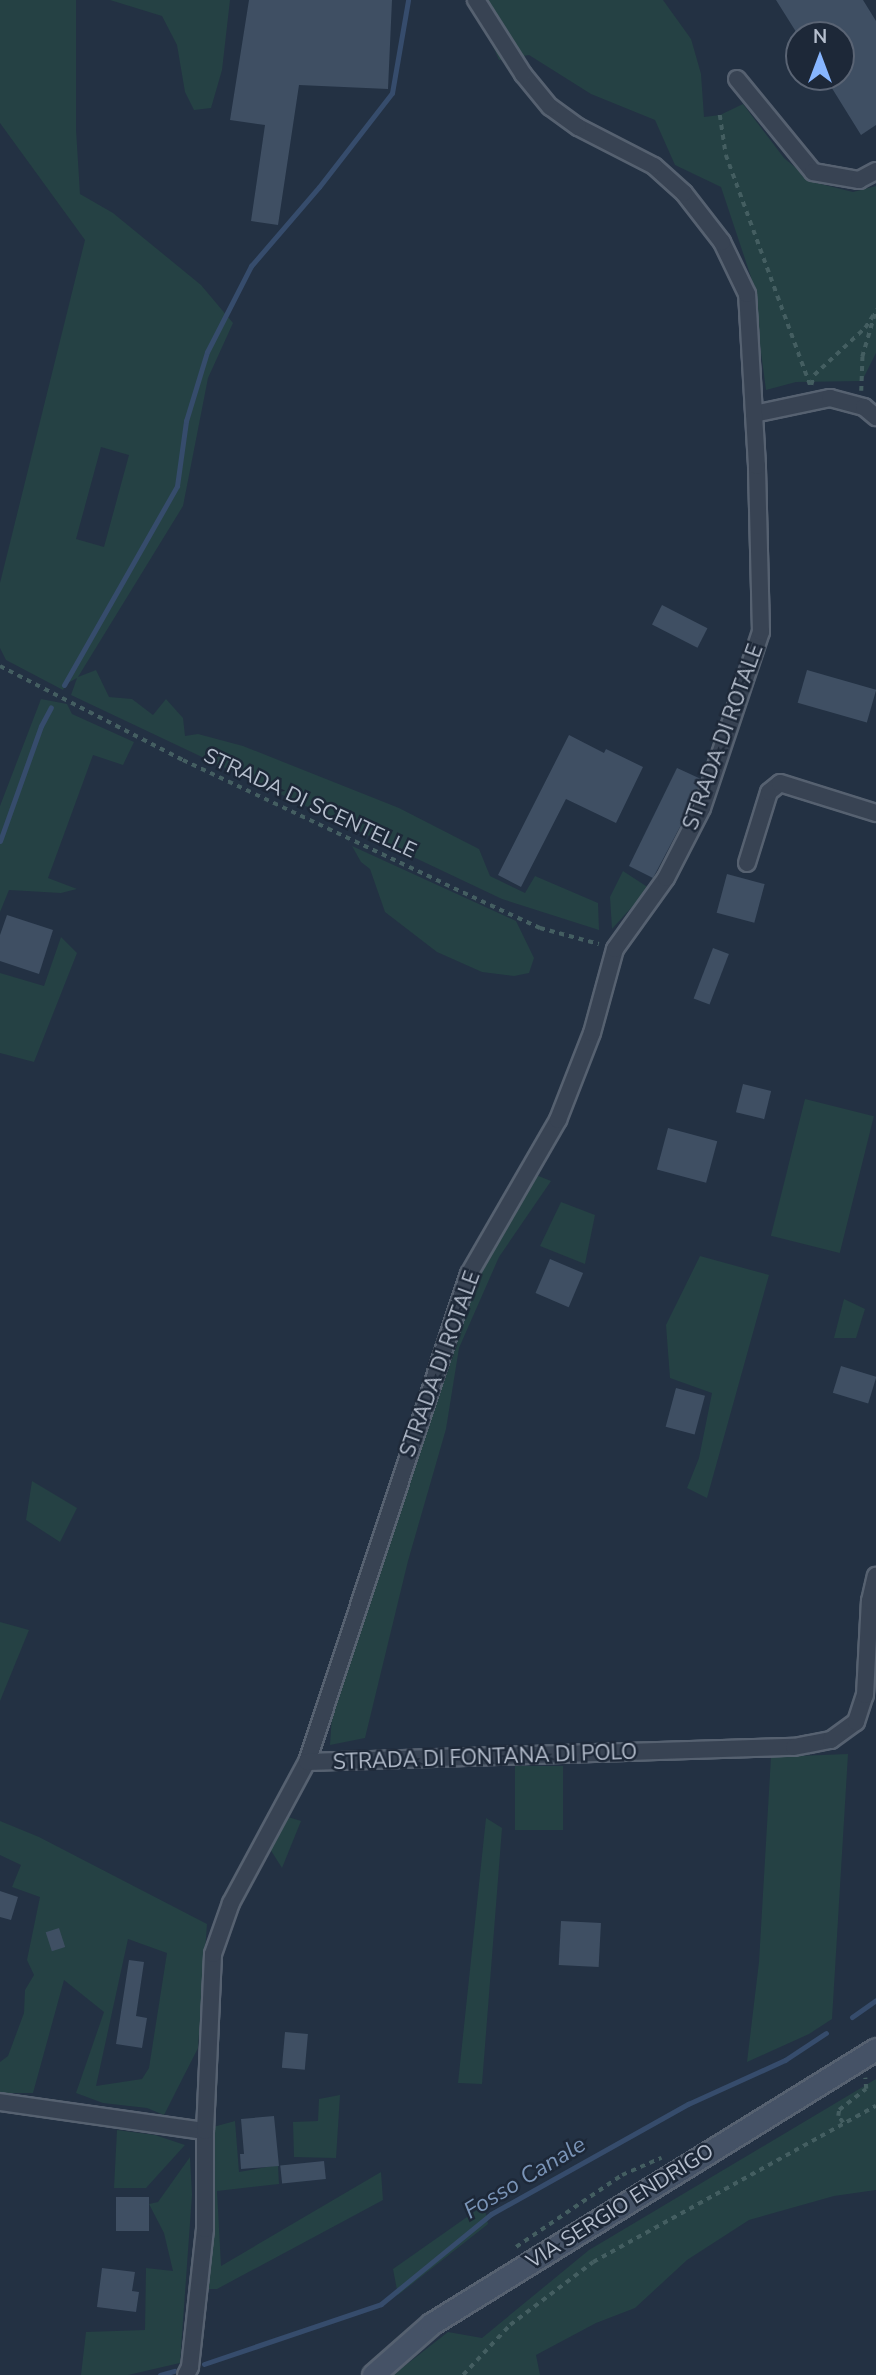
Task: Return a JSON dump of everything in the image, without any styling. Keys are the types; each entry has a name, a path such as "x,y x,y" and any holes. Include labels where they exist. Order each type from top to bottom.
{"street":[{"name":"STRADA DI ROTALE","path":"307,1762 469,1274 558,1120 592,1033 615,949 666,878 702,808 761,632 747,294 722,242 684,193 654,166 578,127 550,107 523,74 476,0"},
{"path":"737,79 813,172 859,180 876,171"},
{"path":"754,414 812,395 830,398 870,412"},
{"path":"747,863 769,792 780,783 876,813"},
{"name":"STRADA DI FONTANA DI POLO","path":"186,2375 190,2367 205,2229 205,2131 214,1954 231,1903 307,1762 794,1746 831,1740 856,1722 866,1695 870,1601 876,1576"},
{"name":"VIA SERGIO ENDRIGO","path":"373,2375 431,2324 876,2049"},
{"path":"0,2102 205,2131"}],"path":[{"path":"720,115 726,155 812,395"},
{"path":"870,412 860,388 862,357 876,309"},
{"path":"812,395 814,375 865,328 874,314"},
{"name":"STRADA DI SCENTELLE","path":"0,666 183,760 540,928 615,949"},
{"path":"843,2123 838,2116 839,2110 866,2089 862,2074"},
{"path":"463,2375 510,2325 593,2262 876,2106"}],"green space":[{"path":"0,0 76,0 76,129 80,194 113,213 201,285 233,323 208,378 183,506 78,677 96,670 109,697 132,699 153,715 166,699 183,718 185,736 198,734 243,746 399,808 479,849 490,876 525,893 535,876 598,903 599,930 502,899 71,695 77,678 66,684 63,690 6,660 0,648 0,583 85,240 0,123","holes":["101,447 129,455 104,547 76,539"]},
{"path":"110,0 230,0 222,70 211,108 194,110 185,92 177,45 162,16"},
{"path":"473,0 663,0 691,39 701,74 704,117 720,115 743,104 784,158 813,182 853,192 876,186 876,353 862,381 796,382 766,390 751,277 721,187 675,165 655,120 591,94 529,55 499,60"},
{"path":"41,699 67,704 72,714 134,742 123,765 93,755 48,878 77,889 61,893 9,890 0,912 0,806"},
{"path":"352,846 516,921 534,958 529,973 514,976 482,972 437,952 385,912 370,869 361,862"},
{"path":"623,871 649,888 612,929 610,897"},
{"path":"61,937 77,953 34,1062 0,1053 0,973 44,986"},
{"path":"805,1099 874,1116 840,1253 771,1236"},
{"path":"536,1175 551,1181 499,1257 459,1348 446,1429 408,1561 365,1738 330,1745 333,1699 371,1599 451,1346 489,1256"},
{"path":"561,1202 595,1215 585,1264 540,1246"},
{"path":"700,1256 769,1275 707,1498 687,1488 699,1458 712,1393 670,1378 666,1325"},
{"path":"844,1299 865,1309 856,1338 834,1338"},
{"path":"32,1481 77,1508 60,1542 26,1520"},
{"path":"0,1622 29,1630 0,1701"},
{"path":"848,1754 832,2019 809,2034 747,2062 759,1962 771,1757"},
{"path":"515,1766 563,1766 563,1830 515,1830"},
{"path":"288,1817 301,1821 282,1868 270,1849"},
{"path":"486,1818 502,1828 482,2084 458,2083"},
{"path":"0,1821 39,1837 207,1924 198,2048 164,2115 147,2108 103,2103 76,2093 104,2012 64,1980 33,2093 0,2093 0,2062 8,2056 24,2013 25,1990 34,1975 27,1960 40,1897 12,1887 21,1865 0,1855","holes":["128,1939 167,1953 149,2068 142,2079 96,2086"]},
{"path":"876,2079 876,2190 834,2196 749,2220 687,2260 635,2308 596,2323 536,2355 540,2375 393,2375 448,2332 482,2338 589,2250"},
{"path":"340,2095 336,2158 294,2157 293,2122 318,2121 319,2099"},
{"path":"235,2121 239,2172 278,2165 279,2184 217,2191 221,2266 381,2172 383,2200 217,2289 205,2289 210,2273 213,2127"},
{"path":"117,2130 155,2135 185,2145 146,2188 114,2188"},
{"path":"190,2157 192,2195 180,2363 128,2375 81,2375 86,2332 145,2330 146,2268 173,2271 164,2233 149,2204 158,2202"},
{"path":"484,2205 488,2224 398,2295 393,2269"}],"building":[{"path":"249,0 392,0 388,89 299,85 278,225 251,221 265,125 230,120"},
{"path":"776,0 863,0 876,21 876,125 861,135 834,91 855,91 855,21 789,21"},
{"path":"662,605 707,628 697,648 652,625"},
{"path":"807,670 876,690 867,723 798,703"},
{"path":"569,735 604,753 606,749 643,767 616,823 566,799 521,887 498,875"},
{"path":"677,768 701,779 692,804 653,878 629,866"},
{"path":"727,874 765,884 754,923 717,913"},
{"path":"7,915 53,930 39,974 0,961 0,935"},
{"path":"713,948 729,954 710,1005 694,998"},
{"path":"743,1084 771,1091 764,1119 736,1112"},
{"path":"668,1128 717,1141 706,1183 657,1170"},
{"path":"550,1259 583,1273 569,1307 536,1293"},
{"path":"841,1366 876,1377 868,1404 833,1393"},
{"path":"676,1388 705,1396 695,1434 666,1427"},
{"path":"0,1891 18,1897 11,1920 0,1917"},
{"path":"561,1921 601,1923 599,1967 559,1965"},
{"path":"59,1928 65,1947 52,1951 46,1932"},
{"path":"129,1960 144,1962 136,2016 147,2018 142,2048 116,2044"},
{"path":"285,2032 308,2034 305,2070 282,2068"},
{"path":"274,2116 279,2166 241,2169 240,2154 244,2154 241,2119"},
{"path":"324,2161 326,2179 282,2184 280,2166"},
{"path":"116,2197 149,2197 149,2231 116,2231"},
{"path":"102,2268 135,2272 132,2291 139,2292 136,2312 97,2307"}],"waterway":[{"path":"64,685 177,486 186,421 207,352 251,266 319,187 392,93 408,0"},
{"path":"0,841 41,726 51,707"},
{"name":"Fosso Canale","path":"852,2017 876,2000"},
{"name":"Fosso Canale","path":"204,2364 381,2304 491,2214 688,2104 785,2060 826,2033"},
{"name":"Fosso Canale","path":"160,2375 174,2371"}]}
